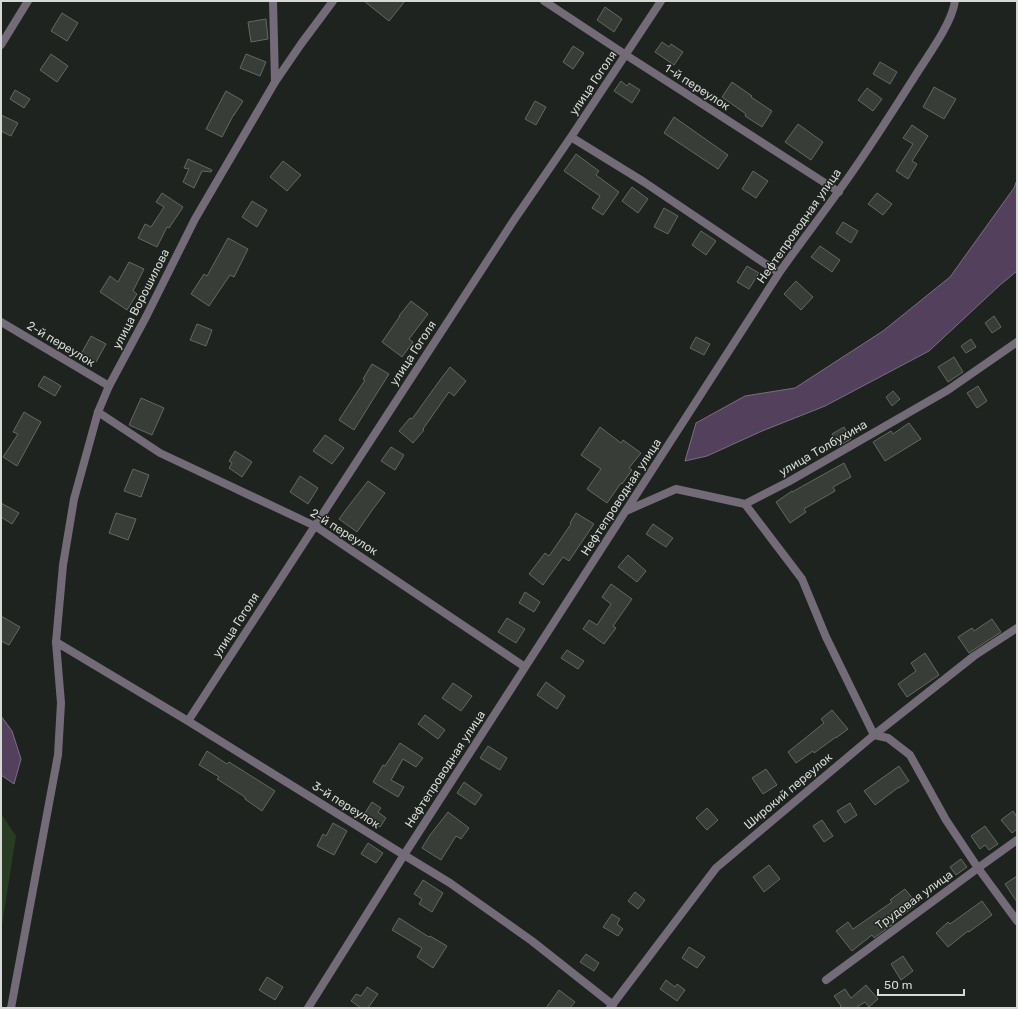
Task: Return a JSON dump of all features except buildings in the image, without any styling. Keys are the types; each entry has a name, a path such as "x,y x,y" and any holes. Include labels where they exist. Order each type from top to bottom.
{"street":[{"path":"1,45 28,1"},
{"path":"273,1 275,82"},
{"name":"улица Ворошилова","path":"11,1008 58,755 61,703 56,642 63,566 74,499 98,412 109,386 147,315 195,219 275,82 333,1"},
{"name":"1-й переулок","path":"544,1 626,56 838,192"},
{"name":"улица Гоголя","path":"188,721 514,220 662,1"},
{"name":"Нефтепроводная улица","path":"308,1008 404,855 779,274 885,123 942,33 955,1"},
{"path":"571,137 644,182 779,274"},
{"name":"2-й переулок","path":"1,322 109,386"},
{"name":"улица Толбухина","path":"745,504 788,482 948,390 1017,342"},
{"name":"2-й переулок","path":"98,412 160,453 315,526 525,667"},
{"path":"626,511 676,489 745,504 802,579 826,637 874,735 888,738 910,756 946,820 978,868 1017,921"},
{"name":"Широкий переулок","path":"612,1006 716,868 874,735 974,656 1017,628"},
{"name":"3-й переулок","path":"56,642 188,721 450,883 532,941 612,1006"},
{"name":"Трудовая улица","path":"826,980 1017,840"}],"green space":[{"path":"1,814 16,836 1,931"}],"shaded area":[{"path":"1017,180 1017,271 929,351 825,406 762,431 707,456 685,461 696,423 745,396 795,388 883,331 950,277 1014,188"},
{"path":"1,716 12,731 21,759 14,784 1,775"}]}
